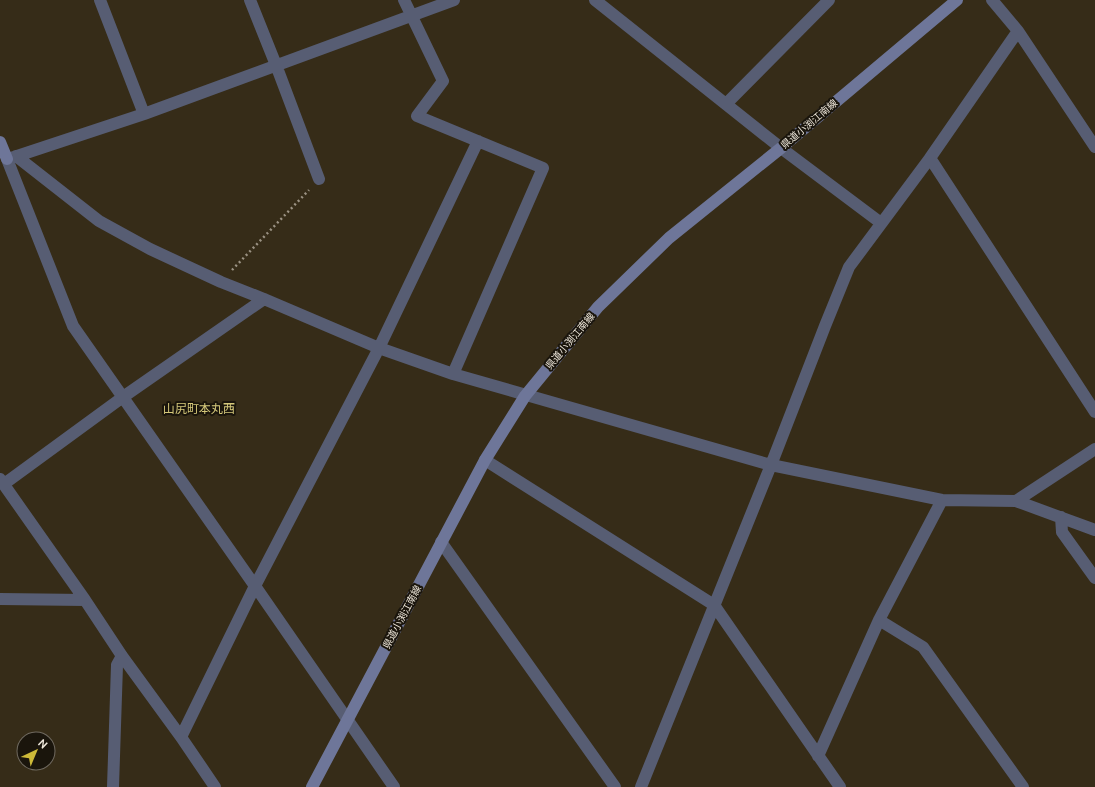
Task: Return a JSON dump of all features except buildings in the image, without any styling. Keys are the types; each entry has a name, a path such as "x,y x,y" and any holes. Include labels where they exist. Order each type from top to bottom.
{"main road":[{"name":"県道小渕江南線","path":"312,787 484,460 525,396 598,308 669,238 781,148 957,0"},
{"path":"0,142 8,159"}],"street":[{"path":"100,0 144,114"},
{"path":"250,0 319,179"},
{"path":"404,0 443,82 417,116 543,168 453,374"},
{"path":"8,159 144,114 454,0"},
{"path":"595,0 781,148 881,223"},
{"path":"726,104 829,0"},
{"path":"992,0 1018,31 1095,147"},
{"path":"641,787 771,466 824,326 849,267 930,158 1018,31"},
{"path":"181,737 255,586 379,348 478,142"},
{"path":"930,158 1095,412"},
{"path":"8,159 99,221 150,249 222,282 379,348 453,374 771,466 942,500 1016,501 1095,530"},
{"path":"8,159 73,326 394,787"},
{"path":"215,787 181,737 122,656 85,600 2,482 264,299"},
{"path":"1016,501 1095,449"},
{"path":"484,460 714,605 840,787"},
{"path":"818,756 878,620 942,500"},
{"path":"1060,517 1062,532 1095,578"},
{"path":"441,542 615,787"},
{"path":"0,599 85,600"},
{"path":"878,620 923,647 1023,787"},
{"path":"113,787 117,665 122,656"}],"path":[{"path":"222,282 319,179"}],"district":[{"name":"山尻町本丸西","path":"199,408"}]}
